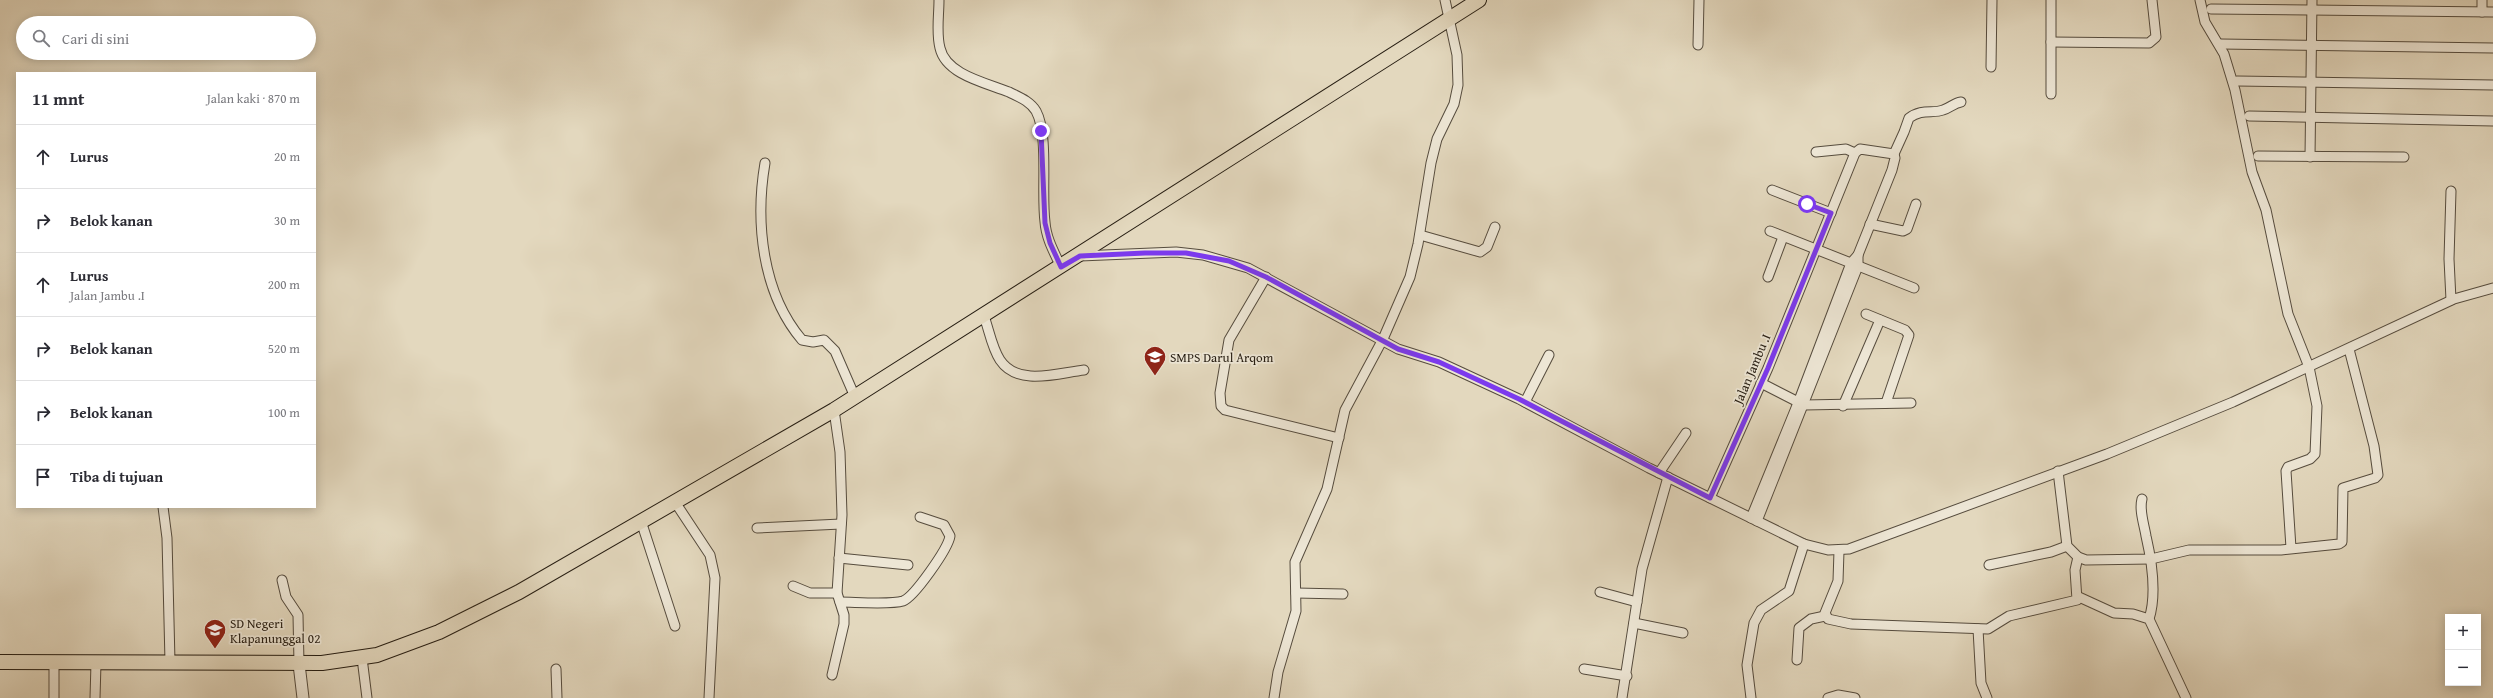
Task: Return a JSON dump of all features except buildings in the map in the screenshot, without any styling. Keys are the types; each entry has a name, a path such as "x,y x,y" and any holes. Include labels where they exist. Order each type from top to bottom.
{"main road":[{"path":"0,662 299,664 362,658 394,650 439,632 519,592 834,410 1080,256 1480,0"}],"street":[{"path":"939,0 938,39 944,59 962,73 1021,98 1035,110 1040,120 1045,223 1050,243 1061,267"},
{"path":"1274,698 1278,672 1295,619 1295,562 1327,489 1345,410 1383,339 1410,277 1420,235 1431,163 1437,140 1451,115 1457,92 1457,55 1445,0"},
{"path":"1698,45 1699,0"},
{"path":"1992,0 1992,67"},
{"path":"2051,0 2051,94"},
{"path":"2051,42 2149,43 2156,37 2152,0"},
{"path":"2200,0 2205,22 2224,54 2235,90 2252,172 2266,210 2286,306 2294,334 2308,366 2316,401 2315,454 2310,459 2286,470 2291,548"},
{"path":"2310,157 2312,0"},
{"path":"2482,0 2482,12"},
{"path":"2211,9 2493,12"},
{"path":"2221,44 2493,48"},
{"path":"2237,81 2493,86"},
{"path":"1754,520 1801,404 1894,164 1894,154 1904,132 1908,118 1912,115 1929,110 1944,110 1956,102 1961,102"},
{"path":"2249,116 2493,121"},
{"path":"1816,152 1846,149 1855,153 1860,149 1894,154"},
{"name":"Jalan Jambu .I","path":"1710,498 1761,383 1855,153"},
{"path":"2258,156 2404,157"},
{"path":"765,163 760,204 772,287 802,340 813,342 824,340 835,351 855,397"},
{"path":"1772,190 1831,213"},
{"path":"2451,191 2449,245 2451,300"},
{"path":"1870,224 1903,231 1907,229 1916,204"},
{"path":"1420,235 1480,252 1487,247 1494,227"},
{"path":"1770,231 1914,288"},
{"path":"1768,277 1783,236"},
{"path":"1080,256 1176,252 1203,255 1229,261 1266,277 1383,339 1398,349 1439,362 1525,402 1664,475 1804,544 1816,548 1839,551 1883,537 2174,427 2349,349 2451,300 2493,288"},
{"path":"1266,277 1229,340 1220,393 1221,406 1225,410 1339,438"},
{"path":"1866,314 1905,330 1909,335 1886,403"},
{"path":"984,316 1000,359 1012,371 1036,377 1084,370"},
{"path":"1843,406 1880,320"},
{"path":"2058,471 2067,546 2078,557 2086,560 2116,561 2151,559 2189,550 2291,548 2342,542 2343,488 2375,478 2378,475 2374,446 2349,349"},
{"path":"1525,402 1550,355"},
{"path":"1761,383 1801,404 1843,406 1911,403"},
{"path":"832,675 844,624 837,593 841,524 840,452 834,410"},
{"path":"1622,698 1627,676 1642,569 1664,475 1686,433"},
{"path":"2142,499 2142,512 2151,559 2153,602 2149,619 2186,698"},
{"path":"675,502 713,561 715,578 710,698"},
{"path":"163,508 167,538 170,662"},
{"path":"840,602 898,602 908,597 945,550 950,536 944,525 920,517"},
{"path":"641,521 675,626"},
{"path":"757,528 841,524"},
{"path":"1751,698 1747,665 1754,623 1761,610 1786,595 1789,591 1804,544"},
{"path":"1989,566 2051,552 2067,546"},
{"path":"1825,616 1838,581 1839,551"},
{"path":"2078,557 2075,570 2078,597"},
{"path":"839,558 908,566"},
{"path":"282,580 286,598 298,615 299,664 303,698"},
{"path":"793,586 810,593 837,593"},
{"path":"1600,592 1637,602"},
{"path":"1296,593 1344,594"},
{"path":"2078,597 2114,613 2132,614 2149,619"},
{"path":"1797,660 1799,628 1811,619 1825,616 1828,619 1851,624 1992,628 2009,616 2072,603 2078,597"},
{"path":"1634,623 1683,633"},
{"path":"1978,628 1981,683 1987,698"},
{"path":"362,658 368,698"},
{"path":"54,663 54,698"},
{"path":"95,698 96,663"},
{"path":"556,669 557,698"},
{"path":"1584,669 1627,676"},
{"path":"1828,698 1846,695 1855,698"}],"place":[{"name":"SMPS Darul Arqom","path":"1155,376"},
{"name":"SD Negeri Klapanunggal 02","path":"215,650"}],"route":[{"path":"1041,131 1046,235 1061,267 1080,256 1145,253 1176,252 1203,255 1229,261 1266,277 1383,339 1398,349 1439,362 1580,429 1649,468 1710,498 1768,368 1831,213 1807,204"}]}
